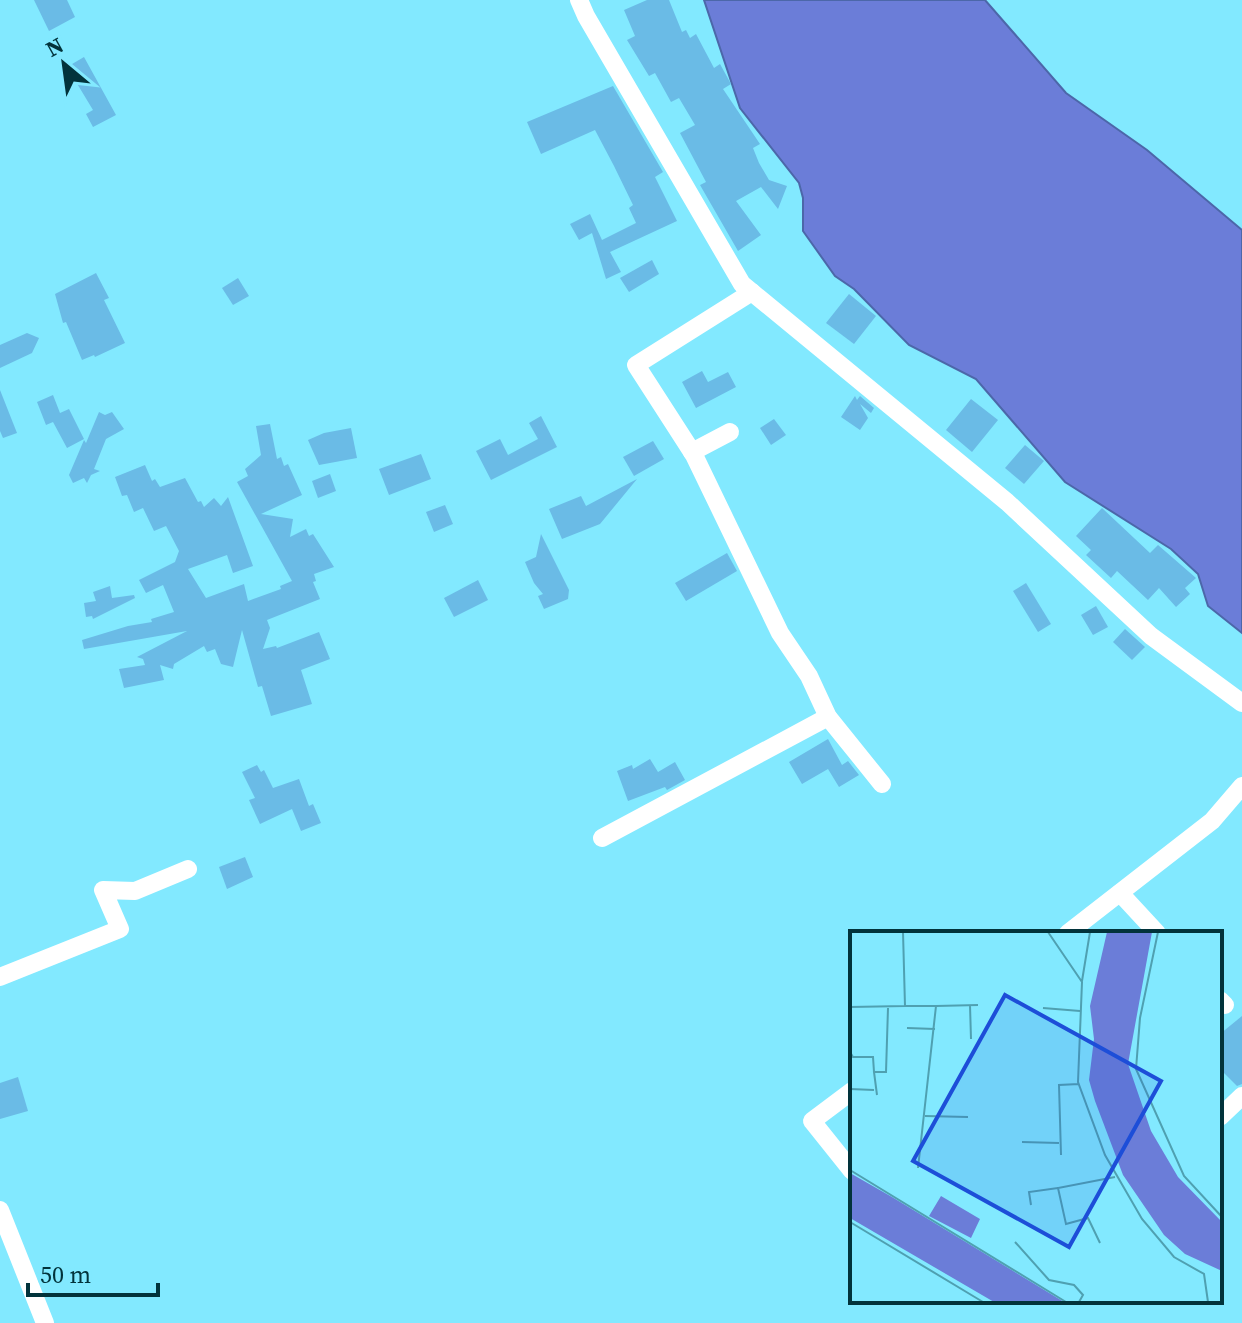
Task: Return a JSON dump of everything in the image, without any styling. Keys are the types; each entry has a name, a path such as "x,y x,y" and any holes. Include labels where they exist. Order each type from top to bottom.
{"street":[{"path":"579,0 742,284 1007,502 1151,636 1242,703"},
{"path":"752,292 636,365 692,452 780,633 809,676 828,717 882,784"},
{"path":"692,452 730,432"},
{"path":"602,838 828,717"},
{"path":"1071,931 1212,821 1242,786"},
{"path":"0,977 120,929 103,890 135,891 188,869"},
{"path":"1120,893 1155,931"},
{"path":"850,1092 812,1121 850,1168"},
{"path":"1222,1115 1242,1096"},
{"path":"0,1210 45,1323"}],"water":[{"path":"704,0 985,0 1066,93 1147,150 1242,230 1242,633 1208,606 1198,574 1171,549 1065,482 976,379 909,345 854,289 835,276 803,231 803,198 799,183 740,108"}],"building":[{"path":"34,0 67,0 75,17 49,31"},
{"path":"647,0 669,0 682,32 686,30 690,38 696,34 714,68 720,64 731,84 723,89 760,144 753,148 759,163 769,180 787,186 778,209 761,187 736,201 761,235 738,251 700,185 706,182 680,133 695,125 679,98 671,102 655,73 649,76 627,40 635,36 624,10"},
{"path":"84,57 116,115 93,127 86,114 93,110 67,67"},
{"path":"613,86 663,172 655,177 677,221 610,252 621,272 606,279 592,233 579,240 570,224 590,214 602,240 636,223 629,208 633,205 614,166 595,130 541,154 527,122"},
{"path":"652,260 659,274 629,292 620,278"},
{"path":"96,273 109,298 104,300 125,343 82,360 66,322 63,323 55,294"},
{"path":"238,278 249,296 233,305 222,288"},
{"path":"849,294 876,316 854,344 826,323"},
{"path":"27,333 39,338 32,353 0,368 0,345"},
{"path":"702,371 708,382 728,372 736,387 696,408 682,382"},
{"path":"0,390 17,433 3,438 0,431"},
{"path":"53,395 60,413 69,409 84,439 67,448 53,422 46,425 37,402"},
{"path":"855,396 857,400 860,396 874,408 871,413 860,404 868,418 860,430 841,417"},
{"path":"971,399 998,420 972,452 946,430"},
{"path":"99,412 105,415 112,412 124,429 106,439 94,469 100,471 91,475 87,483 84,478 73,483 69,475"},
{"path":"541,416 557,447 491,480 476,451 500,439 508,455 538,439 529,423"},
{"path":"774,419 786,435 771,445 760,428"},
{"path":"270,424 277,459 281,457 284,466 288,464 302,495 261,514 293,519 290,537 306,529 309,536 313,534 334,567 314,574 316,581 313,582 320,599 267,620 270,628 263,649 277,648 319,632 330,659 301,670 312,704 271,716 262,686 258,687 242,630 233,667 221,664 215,649 207,652 204,646 174,664 173,669 160,665 164,680 124,688 119,669 145,665 143,659 137,657 187,631 84,649 82,640 152,622 151,619 174,612 163,585 146,593 139,580 175,562 179,551 166,526 154,531 143,508 134,512 127,495 122,496 115,477 145,465 152,481 155,479 160,487 185,478 204,507 214,498 221,506 228,497 253,566 233,573 227,555 188,569 206,598 244,584 248,601 281,589 280,586 292,581 237,482 248,476 245,469 261,455 256,426"},
{"path":"351,428 357,458 319,465 308,440 324,433"},
{"path":"653,441 664,459 634,476 623,457"},
{"path":"1025,445 1044,461 1024,484 1005,468"},
{"path":"421,454 431,479 389,495 379,469"},
{"path":"330,474 336,491 318,498 312,481"},
{"path":"637,479 600,524 562,539 549,509 581,496 586,506"},
{"path":"445,505 453,524 434,532 426,512"},
{"path":"1102,508 1150,553 1158,545 1196,578 1185,588 1190,594 1176,607 1159,588 1148,600 1117,571 1111,578 1086,555 1091,550 1076,536"},
{"path":"541,534 569,590 568,599 544,609 538,596 543,594 534,583 525,562 536,557"},
{"path":"727,553 737,571 686,601 675,583"},
{"path":"478,580 488,600 454,617 444,598"},
{"path":"1026,583 1051,624 1038,632 1013,591"},
{"path":"110,586 112,598 134,595 135,598 93,619 92,616 86,617 84,603 96,601 93,592"},
{"path":"1096,606 1108,627 1093,635 1081,615"},
{"path":"1125,629 1145,647 1132,660 1113,642"},
{"path":"828,739 842,765 848,761 859,775 839,787 828,769 802,784 789,762"},
{"path":"650,759 658,772 675,762 685,780 667,790 665,787 628,801 617,771 632,765 633,769"},
{"path":"257,765 261,772 264,770 273,788 299,779 309,806 313,804 321,823 301,831 292,809 260,824 249,800 255,798 242,772"},
{"path":"245,857 253,877 227,889 219,867"},
{"path":"1242,1016 1242,1084 1237,1086 1222,1071 1222,1032"},
{"path":"18,1077 28,1111 0,1119 0,1083"}]}
